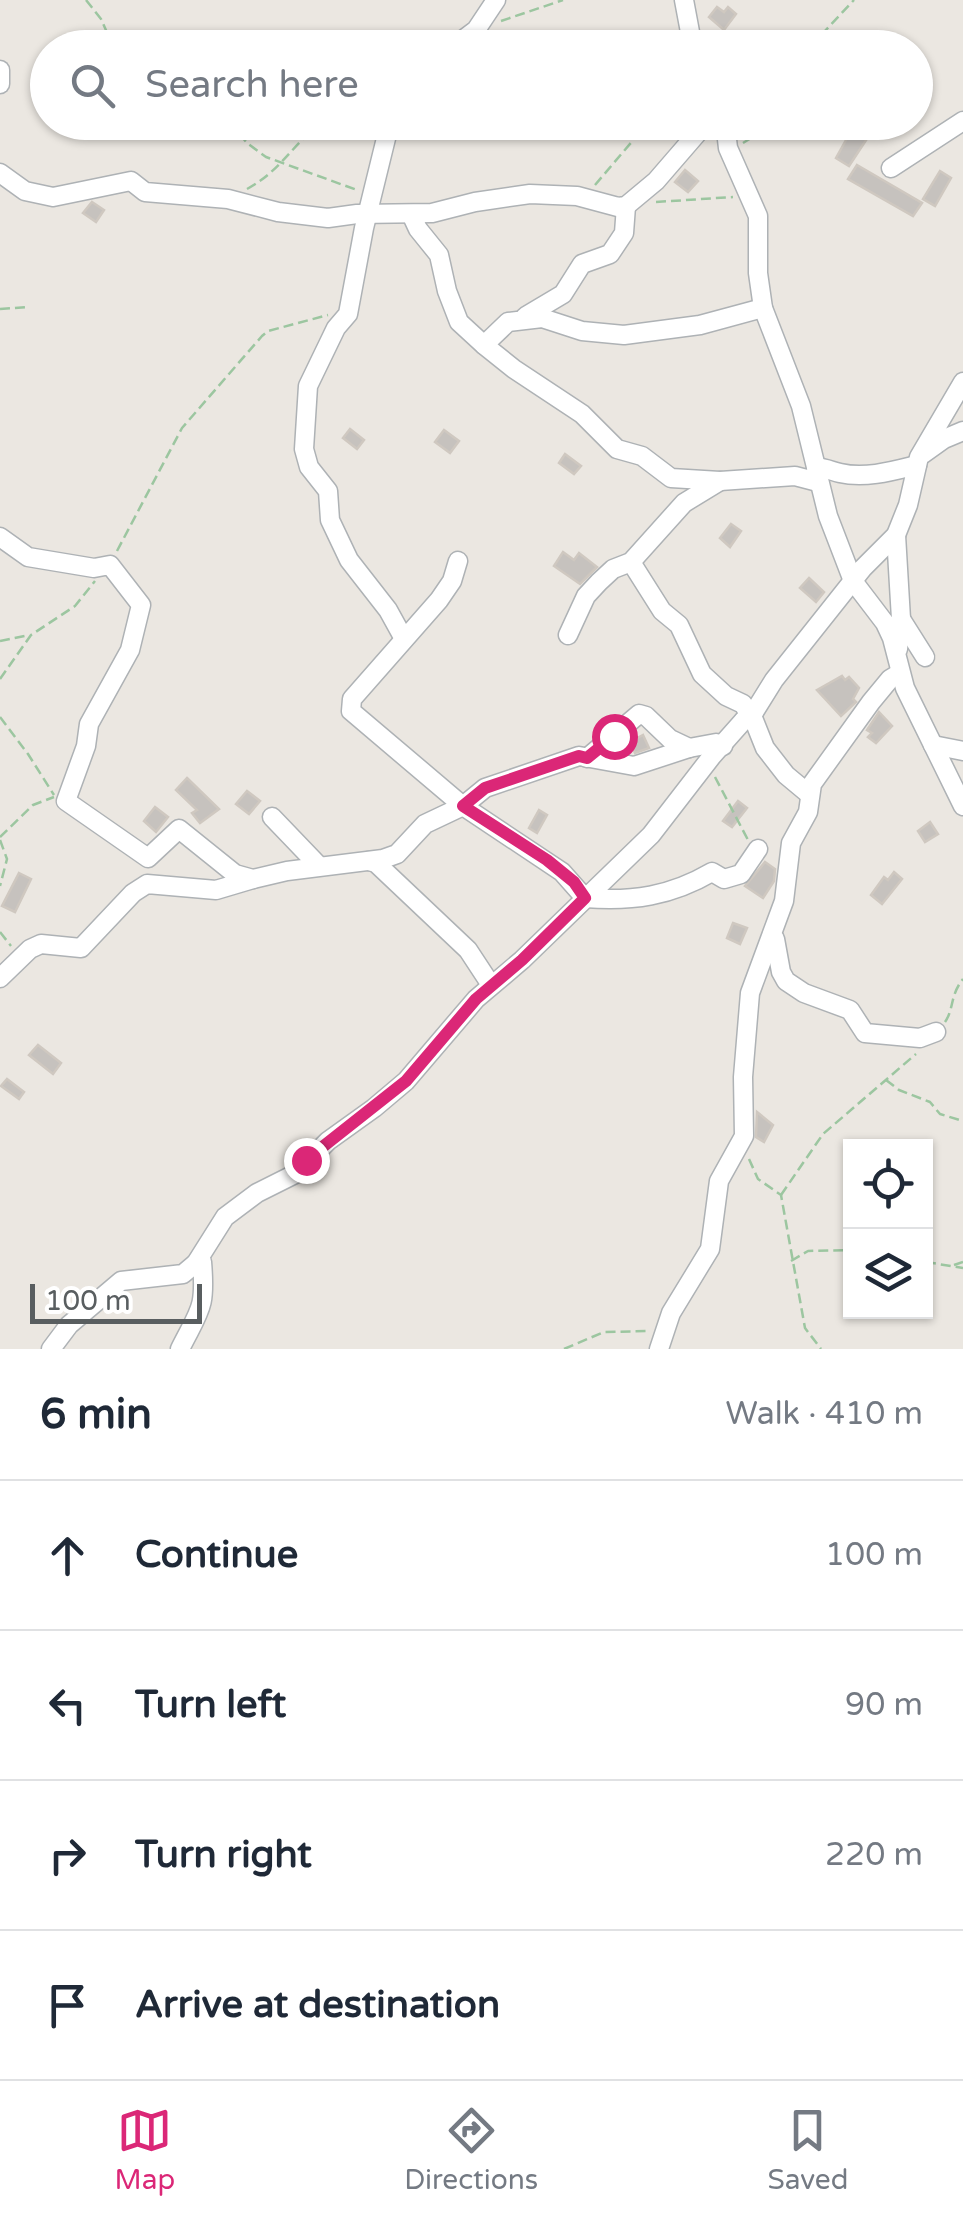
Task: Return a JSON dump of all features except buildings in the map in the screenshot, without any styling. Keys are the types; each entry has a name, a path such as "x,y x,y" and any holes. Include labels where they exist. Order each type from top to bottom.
{"street":[{"path":"476,30 496,0"},
{"path":"684,0 690,30"},
{"path":"0,70 0,84"},
{"path":"890,168 963,121"},
{"path":"386,140 348,314 336,328 308,386 305,456 328,491 330,520 348,560 388,610 404,639"},
{"path":"0,173 25,191 53,197 131,181 145,192 228,199 310,218 370,204 411,214 447,211 510,196 546,194 626,206 692,140"},
{"path":"727,140 758,216 758,273 763,308 801,406 816,474 854,581 885,623 899,665 963,806"},
{"path":"516,321 563,294 582,264 610,254 624,233 626,206"},
{"path":"411,214 439,255 459,322 514,369 582,414 617,448 642,456 670,478 720,481 885,473 918,461 944,438 963,431"},
{"path":"484,345 502,325 516,321 542,318 582,332 624,335 700,325 763,308"},
{"path":"196,1263 226,1217 257,1193 295,1174 328,1141 406,1081 491,984 522,960 651,835 748,719 774,680 854,581 896,535 918,461 963,382"},
{"path":"568,636 586,596 613,569 632,562 684,503 720,481"},
{"path":"659,1349 665,1327 710,1249 719,1181 744,1136 743,1077 750,993 788,882 791,843 805,820 816,776 899,665 901,618 896,535"},
{"path":"0,537 28,557 94,568 110,566 141,604 130,650 89,724 86,746 66,801 148,858 179,829 235,874 252,879"},
{"path":"458,560 447,589 352,699 351,711 463,806 547,860 574,882 585,898"},
{"path":"632,562 662,611 679,625 702,674 726,696 744,704 748,719"},
{"path":"901,618 925,657"},
{"path":"587,758 640,714 676,744 689,748"},
{"path":"748,719 753,718 764,748 786,776 810,795"},
{"path":"0,978 41,944 81,948 132,893 147,884 216,890 319,866 369,861 397,854 425,824 463,806 485,788 579,756 634,766 689,748 716,743 722,746"},
{"path":"934,745 963,751"},
{"path":"272,817 319,866"},
{"path":"585,898 664,895 712,872 724,879 741,874 758,849"},
{"path":"369,861 468,950 491,984"},
{"path":"774,929 781,972 793,988 850,1010 865,1033 920,1038 936,1032"},
{"path":"51,1349 69,1325 121,1281 173,1277 202,1262 204,1298 200,1316 180,1349"}],"path":[{"path":"86,0 107,30"},
{"path":"548,6 549,0"},
{"path":"476,30 563,0"},
{"path":"826,30 854,0"},
{"path":"245,140 266,157 285,162 370,204"},
{"path":"228,199 285,162 304,140"},
{"path":"586,197 633,140"},
{"path":"728,148 745,140"},
{"path":"626,206 750,197"},
{"path":"0,309 27,307"},
{"path":"0,641 30,635 75,606 110,566 182,428 262,336 316,316 348,314"},
{"path":"0,679 30,635"},
{"path":"0,716 54,796"},
{"path":"709,762 746,838 758,849"},
{"path":"0,840 6,859 0,886"},
{"path":"0,932 15,948 19,959"},
{"path":"936,1032 948,1019 952,994 963,979"},
{"path":"821,1349 805,1328 781,1194 824,1134 917,1053"},
{"path":"885,1079 930,1102 940,1114 963,1121"},
{"path":"744,1136 758,1179 781,1194"},
{"path":"791,1260 808,1251 843,1250"},
{"path":"933,1263 963,1265"},
{"path":"564,1349 604,1332 638,1333 665,1327"}],"route":[{"path":"306,1160 406,1081 476,999 585,898 574,882 547,860 463,806 485,788 579,756 587,758 614,736"}]}
